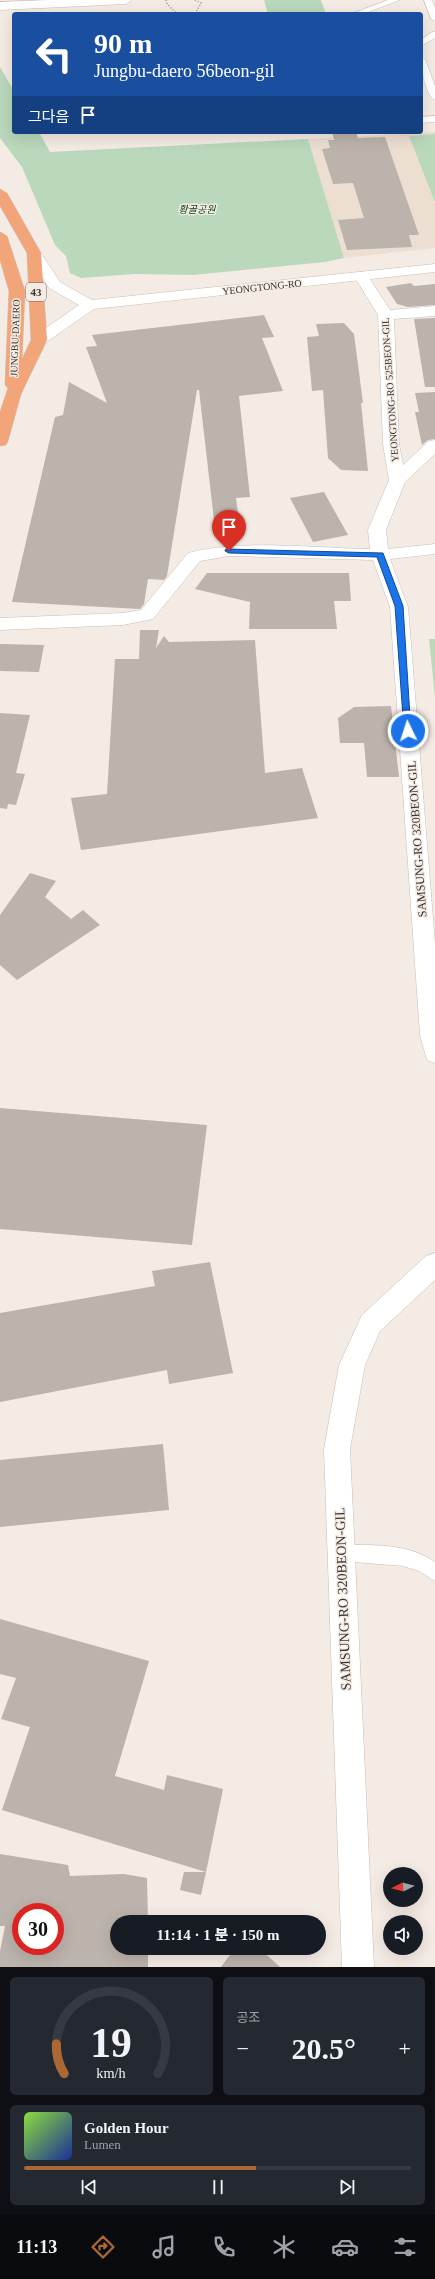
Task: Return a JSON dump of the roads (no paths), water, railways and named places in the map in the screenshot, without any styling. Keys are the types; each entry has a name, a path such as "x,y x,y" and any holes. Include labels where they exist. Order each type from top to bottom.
{"main road":[{"name":"JUNGBU-DAERO","path":"0,193 34,254 39,340 13,394 0,441"},
{"name":"JUNGBU-DAERO","path":"0,236 17,291 13,394"}],"street":[{"path":"0,6 126,0"},
{"path":"34,254 54,285 90,305"},
{"name":"YEONGTONG-RO","path":"39,340 90,305 435,268"},
{"name":"YEONGTONG-RO 525BEON-GIL","path":"361,276 386,315 391,444 397,480"},
{"path":"386,315 435,310"},
{"path":"380,555 377,530 397,480 435,445"},
{"path":"0,624 123,619 147,615 194,557 229,551 380,555 435,549"},
{"name":"SAMSUNG-RO 320BEON-GIL","path":"380,555 399,606 431,1035 435,1054"},
{"name":"SAMSUNG-RO 320BEON-GIL","path":"358,1967 337,1449 352,1365 371,1323 435,1264"}],"lane":[{"path":"361,12 396,0"},
{"path":"428,0 435,19"},
{"path":"423,43 435,34"},
{"path":"423,65 435,97"},
{"path":"423,120 435,119"},
{"path":"341,1553 386,1555 425,1563 435,1572"}],"park label":[{"name":"황골공원","path":"197,209"}]}
